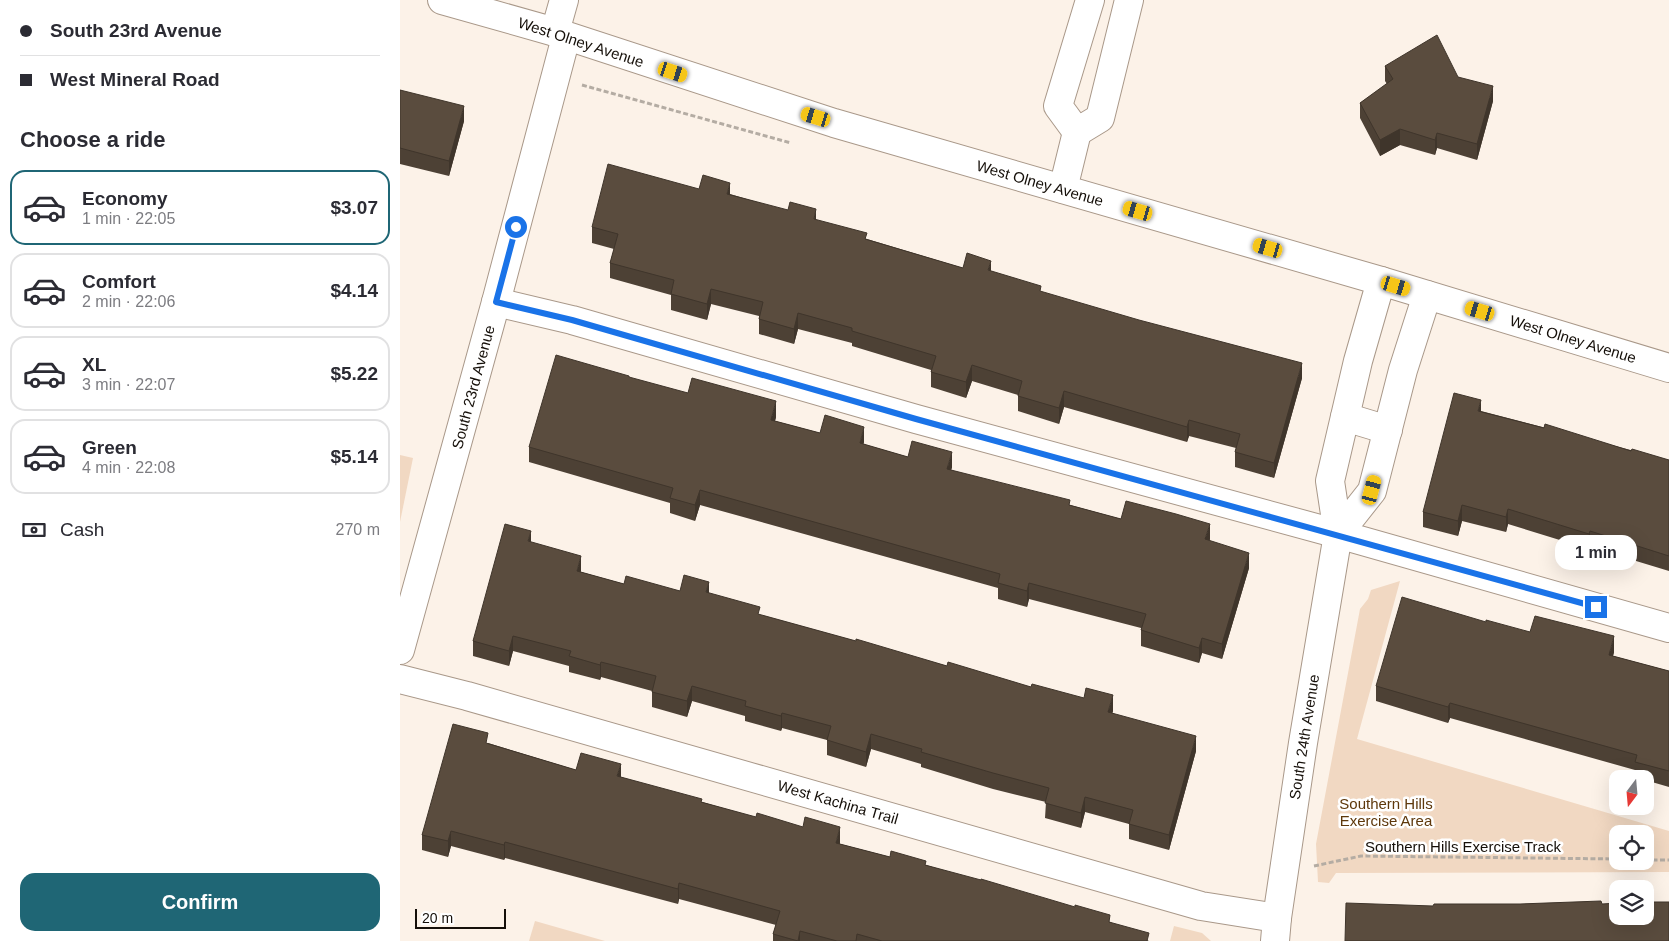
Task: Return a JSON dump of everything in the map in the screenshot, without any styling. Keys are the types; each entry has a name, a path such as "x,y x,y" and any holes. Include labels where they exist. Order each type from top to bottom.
{"street":[{"name":"West Olney Avenue","path":"442,0 560,35 834,123 1381,281 1669,368"},
{"name":"South 23rd Avenue","path":"400,650 496,302 560,35 564,0"},
{"path":"1077,132 1058,106 1090,0"},
{"path":"1063,189 1077,132 1100,118 1129,0"},
{"path":"1078,41 1116,51"},
{"name":"South 24th Avenue","path":"1276,929 1303,743 1338,534 1330,481 1358,361 1381,281"},
{"name":"South 24th Avenue","path":"1338,534 1372,490 1404,370 1427,295"},
{"path":"496,302 572,320 916,419 1338,534 1669,628"},
{"path":"1345,417 1388,430"},
{"name":"West Kachina Trail","path":"400,678 486,701 1276,929"}],"path":[{"name":"Southern Hills Exercise Track","path":"1309,871 1315,866 1361,856 1609,859"},
{"path":"1654,860 1669,860"}],"green space":[{"path":"400,455 413,458 400,522"},
{"name":"Southern Hills Exercise Area","path":"1400,581 1357,739 1609,813 1609,815 1649,825 1609,825 1609,870 1654,870 1654,827 1669,831 1669,872 1336,873 1329,883 1318,882 1316,844 1360,609 1368,599 1371,590"},
{"path":"535,921 605,941 529,941"},
{"path":"1174,926 1202,933 1211,941 1170,941"}],"building":[{"path":"1437,35 1458,77 1493,86 1477,144 1437,133 1435,140 1400,129 1380,140 1360,103 1393,79 1385,66"},
{"path":"400,90 464,106 449,161 400,148"},
{"path":"608,164 699,189 703,175 730,183 727,194 788,210 790,202 816,209 814,219 867,233 865,239 963,268 967,253 991,261 988,270 1041,286 1040,291 1139,320 1302,363 1274,463 1235,452 1240,434 1189,420 1187,427 1064,391 1059,408 1018,396 1022,381 972,365 966,382 931,372 936,356 852,331 852,328 798,313 794,329 759,319 763,302 711,289 707,304 671,294 674,280 610,263 618,234 592,227"},
{"path":"556,355 688,393 692,378 776,401 771,420 820,433 825,415 864,427 860,443 908,457 912,441 952,452 947,469 1070,500 1069,505 1121,519 1126,501 1210,524 1205,539 1249,553 1222,644 1202,638 1199,648 1141,630 1146,614 1029,583 1027,591 998,583 1000,574 700,490 695,505 670,498 673,488 529,447"},
{"path":"1454,393 1481,400 1478,411 1544,428 1545,424 1631,451 1632,449 1669,460 1669,556 1590,531 1589,534 1508,509 1506,517 1462,505 1458,521 1423,512"},
{"path":"505,524 531,531 528,541 581,556 577,571 624,584 626,576 680,591 684,575 709,582 706,592 760,607 758,614 856,641 856,639 947,666 948,662 1031,687 1032,684 1084,698 1086,688 1113,695 1108,712 1196,736 1169,835 1129,824 1133,810 1085,797 1081,813 1045,803 1049,788 921,752 922,749 871,734 866,752 827,740 831,726 782,713 781,716 745,706 746,701 692,686 687,701 652,692 656,676 601,662 600,665 569,656 571,651 513,636 509,651 473,641"},
{"path":"1402,597 1486,622 1486,620 1530,632 1535,616 1614,636 1609,655 1669,671 1669,771 1635,762 1637,755 1450,703 1448,707 1376,686"},
{"path":"453,724 488,733 486,743 576,770 581,753 621,764 617,776 702,799 701,802 756,817 757,813 803,827 805,817 840,827 836,843 890,857 891,851 926,861 925,865 1110,915 1109,922 1149,933 1147,941 882,941 857,934 856,941 837,941 800,931 798,941 773,934 780,911 679,883 678,889 505,842 504,845 451,831 448,841 422,835"},
{"path":"1601,901 1602,904 1609,904 1609,925 1654,925 1654,902 1669,902 1669,941 1345,941 1346,903 1433,906 1434,904 1520,904"}],"route":[{"path":"516,227 496,302 572,320 916,419 1338,534 1596,607"}]}
